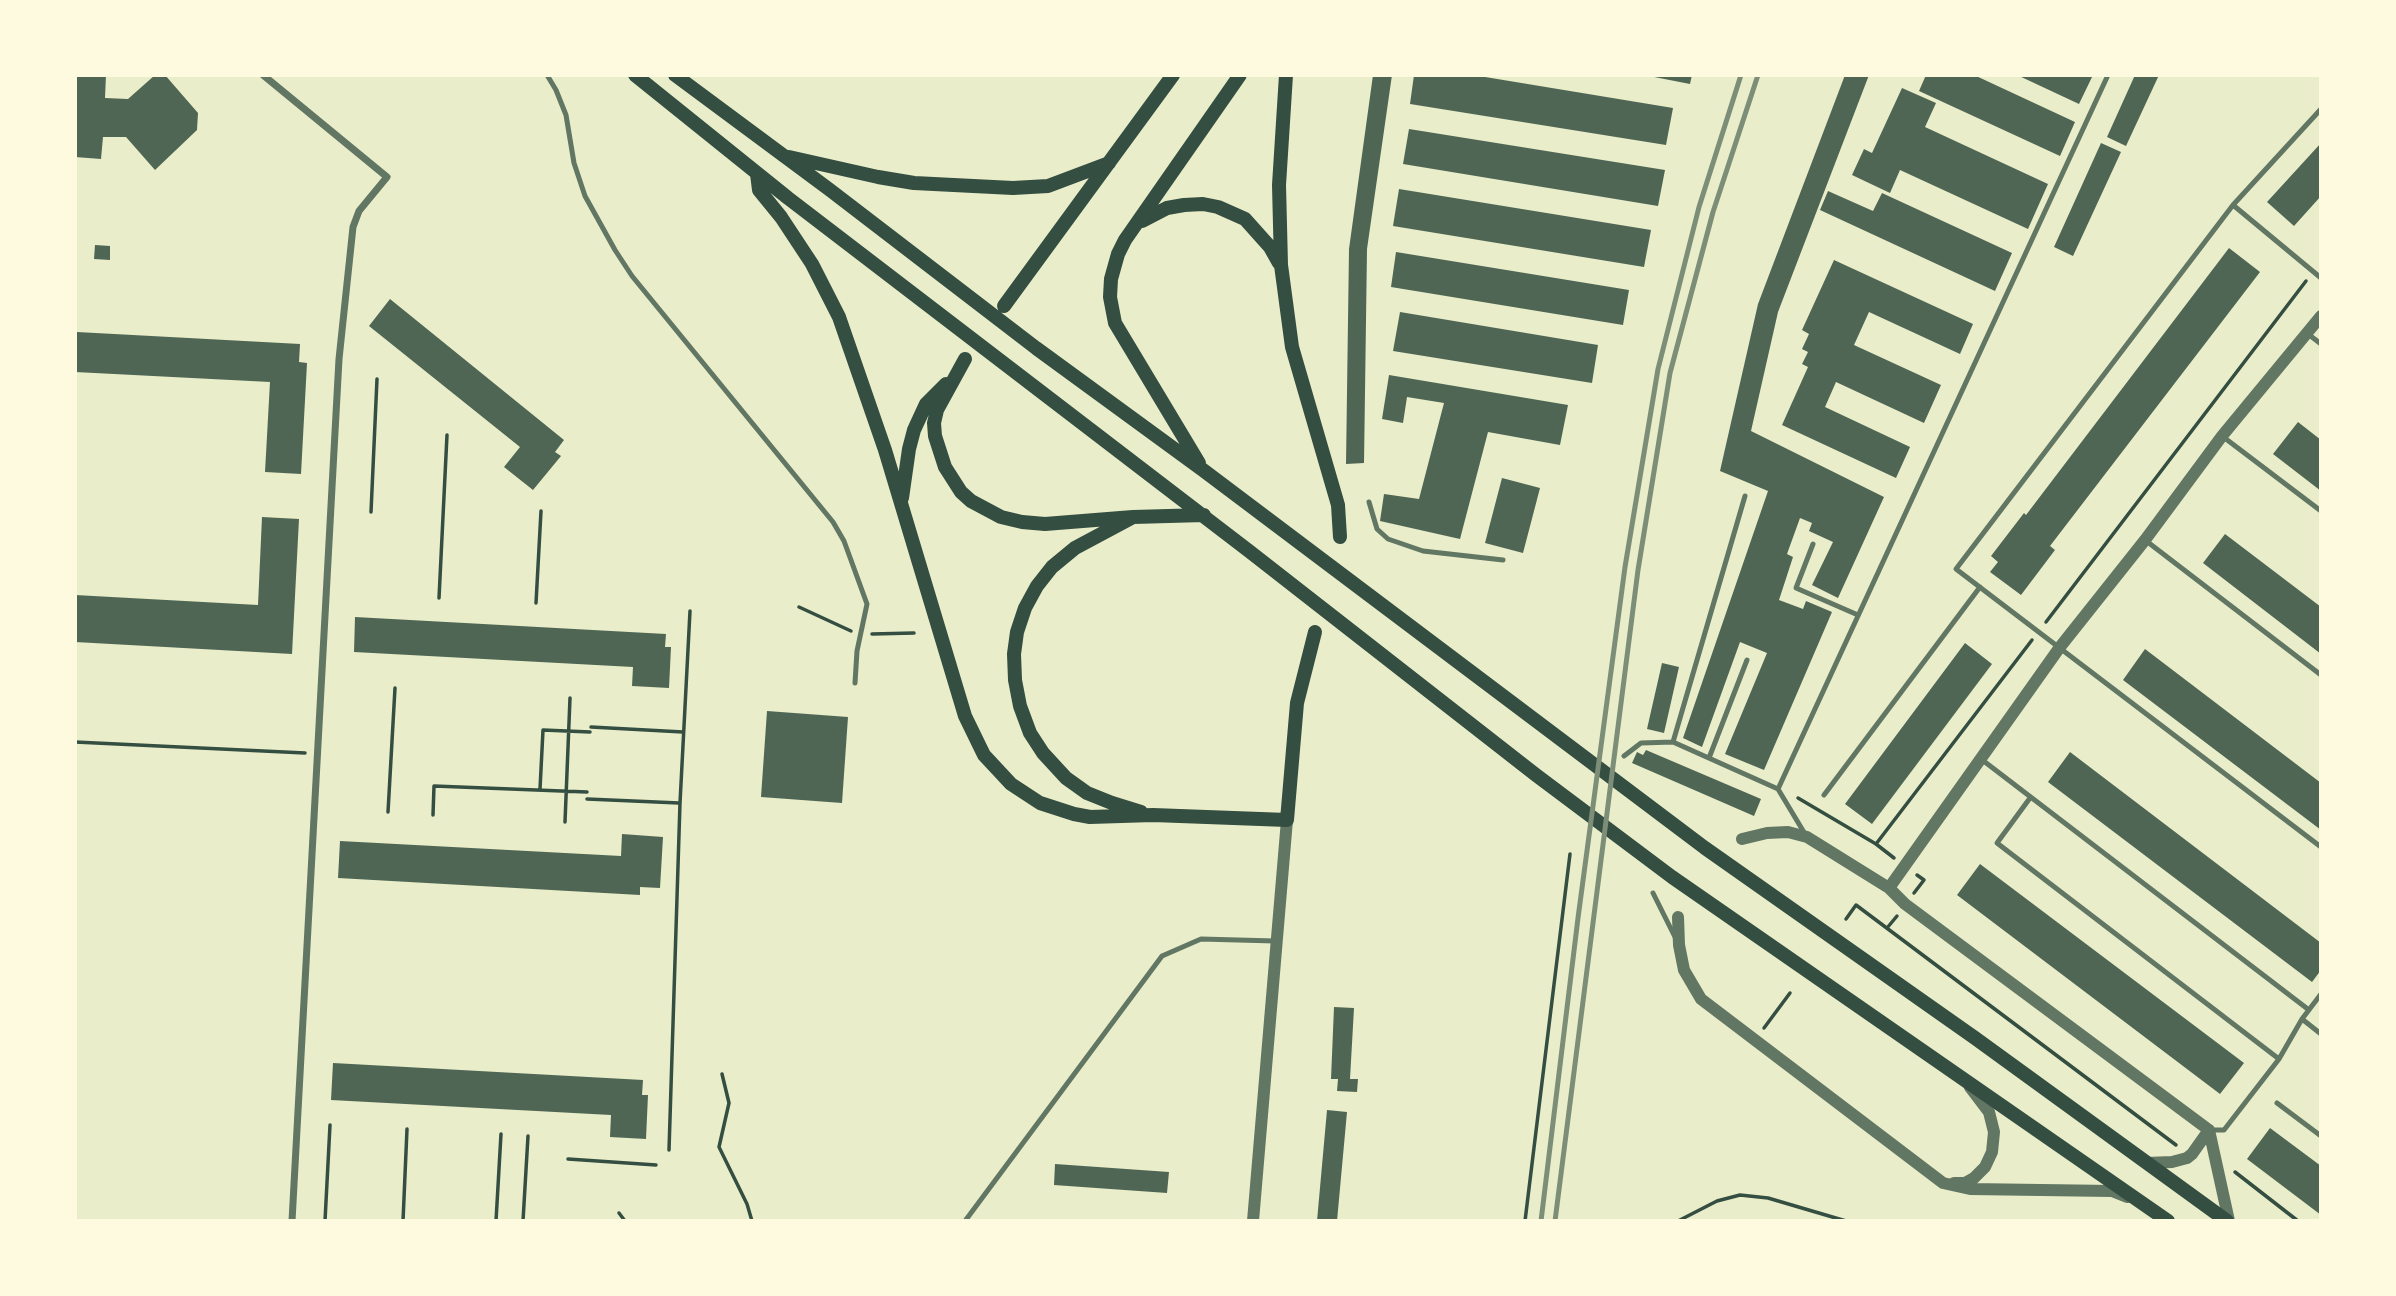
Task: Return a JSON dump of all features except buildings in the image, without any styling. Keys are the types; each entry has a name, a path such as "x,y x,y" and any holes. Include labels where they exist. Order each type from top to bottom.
{"main road":[{"path":"635,75 757,174 1672,877 2168,1221"},
{"path":"675,75 1705,848 1986,1045 2228,1221"},
{"path":"1004,306 1173,75"},
{"path":"1203,470 1115,323 1110,298 1111,279 1118,254 1135,226 1240,75"},
{"path":"1286,75 1279,185 1281,265 1292,347 1338,505 1340,537"},
{"path":"782,155 905,182 1013,188 1048,186 1064,182 1109,163"},
{"path":"757,174 759,190 806,254 839,317 858,365 965,716 974,737 996,769 1025,794 1040,803 1074,814 1287,820 1297,703 1315,632"},
{"path":"1135,226 1167,208 1203,204 1218,207 1245,219 1264,239 1281,265"},
{"path":"965,359 937,410 934,423 935,436 945,467 961,492 971,501 1001,517 1022,522 1056,523 1204,515"},
{"path":"902,510 904,479 914,430 926,404 938,390 953,379"},
{"path":"1133,517 1075,548 1052,567 1037,586 1017,632 1015,680 1020,706 1030,733 1043,753 1066,778 1100,799 1153,815"}],"street":[{"path":"263,75 387,177 359,211 352,239 339,359 292,1221"},
{"path":"1889,888 2060,647 2145,540 2222,436 2305,332 2321,316"},
{"path":"1254,1221 1287,820"},
{"path":"1742,839 1767,833 1788,832 1807,837 1889,888 1905,904 2209,1130 2228,1221"},
{"path":"1678,918 1679,945 1684,970 1702,999 1943,1183 1970,1189 2112,1191 2147,1206"},
{"path":"1943,1183 1965,1183 1974,1178 1985,1167 1992,1152 1994,1132 1989,1112 1968,1083"},
{"path":"2147,1163 2172,1162 2187,1158 2193,1154 2209,1130"}],"lane":[{"path":"547,75 566,115 575,163 585,196 615,250 632,276 839,532 853,562 867,604 859,635 855,683"},
{"path":"1778,789 2108,75"},
{"path":"2321,108 2233,205 1956,569 2321,847"},
{"path":"2233,205 2321,278"},
{"path":"2305,332 2321,344"},
{"path":"2222,436 2321,511"},
{"path":"1673,743 1745,496"},
{"path":"1369,502 1377,529 1388,539 1423,551 1503,560"},
{"path":"2145,540 2321,675"},
{"path":"1813,544 1796,587 1858,615"},
{"path":"1824,795 1980,587"},
{"path":"1709,758 1747,660"},
{"path":"1624,756 1641,743 1673,743 1709,758 1778,789 1807,837"},
{"path":"1981,759 2309,1010"},
{"path":"2030,799 1997,843 2280,1059"},
{"path":"1653,893 1679,945"},
{"path":"965,1221 1162,956 1201,939 1278,941"},
{"path":"2209,1130 2224,1130 2280,1059 2302,1019 2321,995"},
{"path":"2302,1019 2321,1034"},
{"path":"2277,1103 2321,1136"}],"path":[{"path":"1778,789 1804,800 1877,844 2313,272"},
{"path":"370,512 377,379"},
{"path":"439,598 447,435"},
{"path":"537,603 541,511"},
{"path":"799,607 859,635 914,633"},
{"path":"669,1150 680,803 690,611"},
{"path":"388,812 395,688"},
{"path":"565,822 570,698"},
{"path":"540,790 543,730 684,732"},
{"path":"75,742 317,754"},
{"path":"433,815 434,786 587,792"},
{"path":"587,799 680,803"},
{"path":"1525,1221 1570,854"},
{"path":"1846,919 1856,905 2178,1146"},
{"path":"1763,1029 1790,993"},
{"path":"722,1074 729,1103 719,1147 747,1204 752,1221"},
{"path":"325,1221 330,1125"},
{"path":"403,1221 407,1129"},
{"path":"496,1221 501,1134"},
{"path":"523,1221 528,1136"},
{"path":"568,1159 656,1165"},
{"path":"2225,1164 2298,1221"},
{"path":"1678,1221 1717,1201 1740,1195 1768,1198 1846,1221"},
{"path":"619,1213 625,1221"}],"railway":[{"path":"1541,1221 1625,567 1658,369 1699,207 1741,75"},
{"path":"1555,1221 1638,570 1670,373 1713,212 1758,75"}]}
